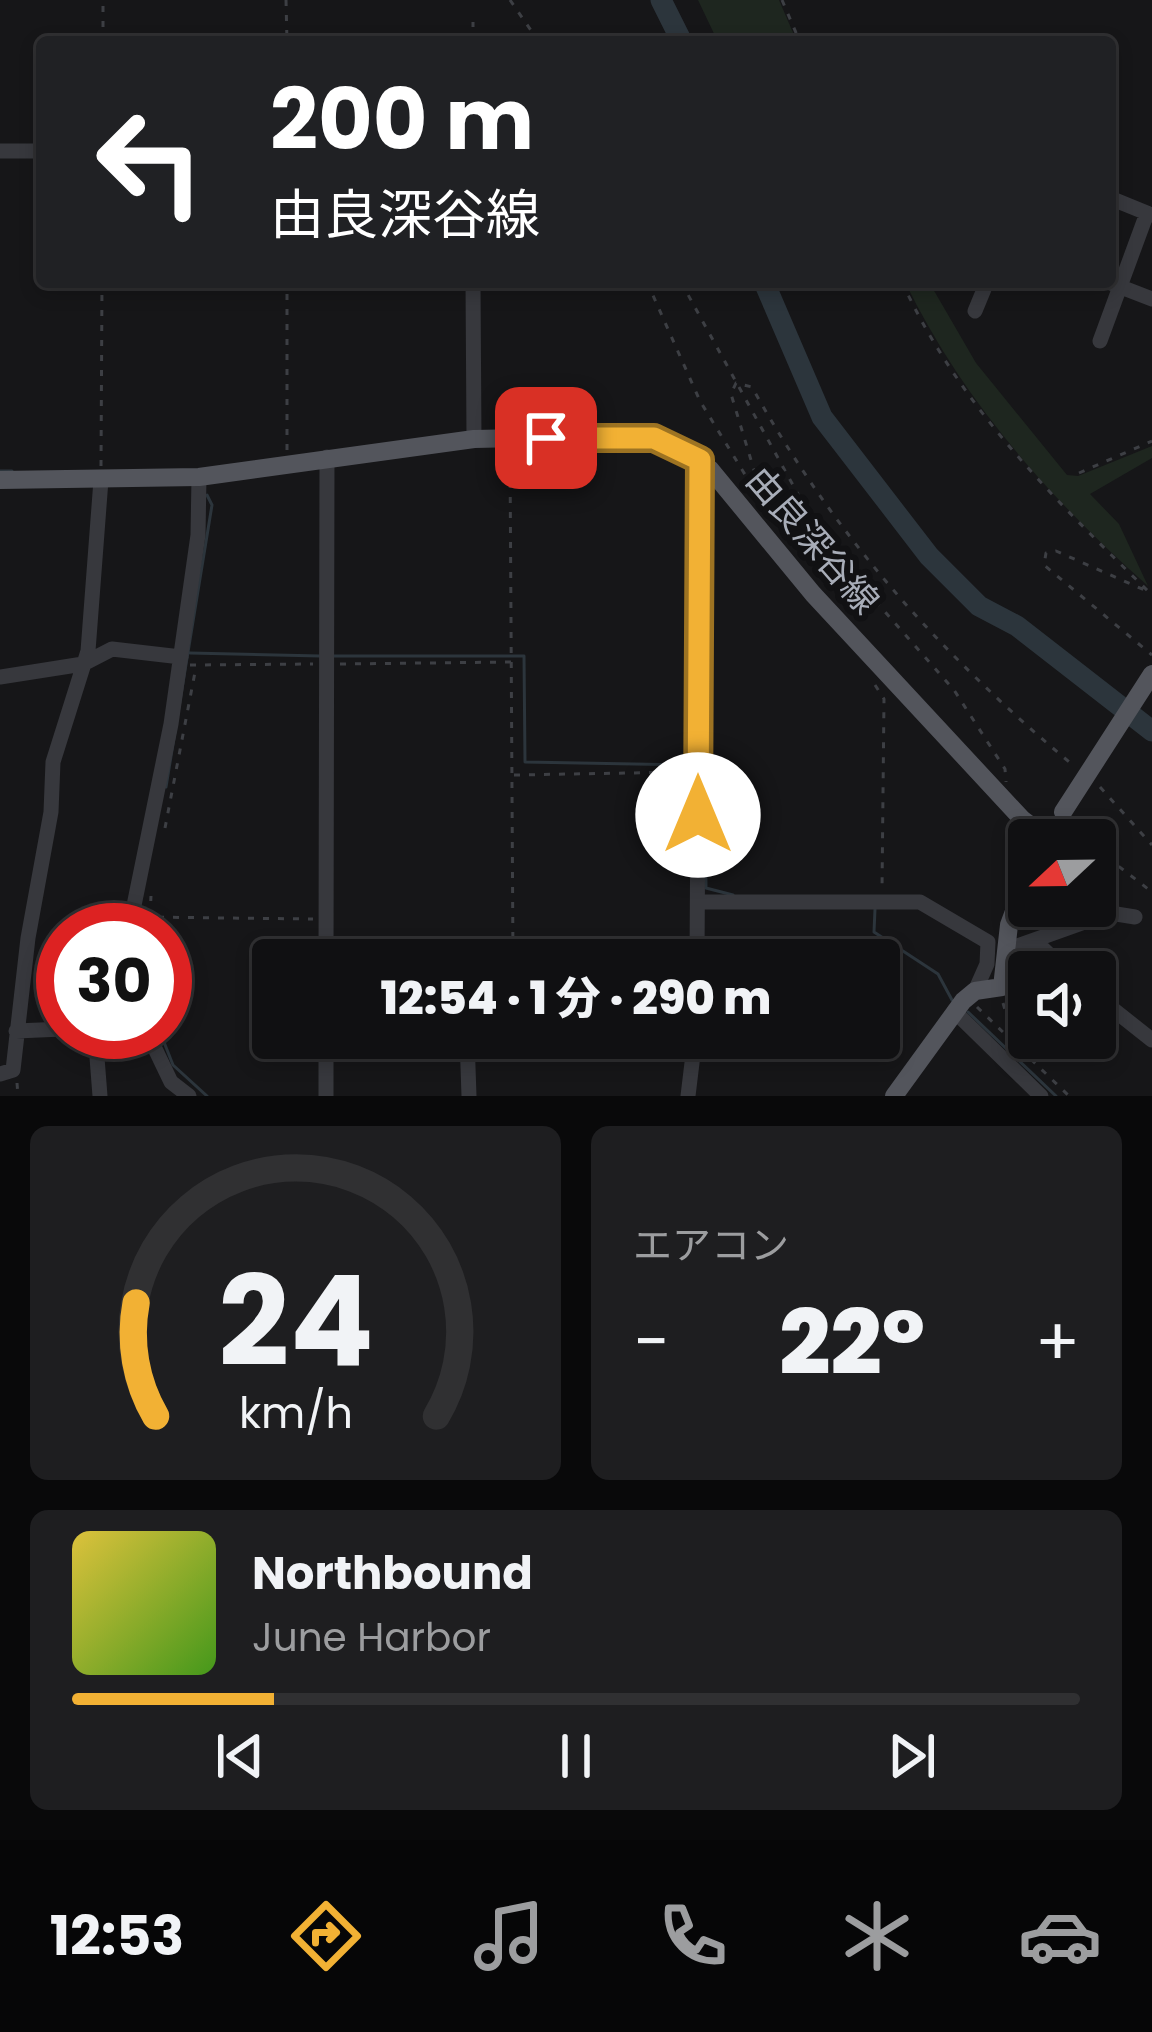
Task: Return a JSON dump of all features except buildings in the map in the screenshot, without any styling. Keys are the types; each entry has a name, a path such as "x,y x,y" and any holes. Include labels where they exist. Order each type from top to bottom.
{"main road":[{"name":"由良深谷線","path":"0,481 199,477 474,439 638,436 667,442 700,460 813,595 997,792 1038,819"},
{"path":"1062,819 1152,674"},
{"path":"894,1096 965,1000 999,990 1010,927"}],"street":[{"path":"0,151 36,151"},
{"path":"1116,201 1150,214 1116,280"},
{"path":"1116,285 1152,299"},
{"path":"473,288 474,439"},
{"path":"975,311 985,288"},
{"path":"1100,340 1113,288"},
{"path":"326,939 327,457"},
{"path":"697,939 700,460"},
{"path":"134,903 186,662 199,477"},
{"path":"0,1074 13,1070 51,812 53,762 83,664 101,480"},
{"path":"0,677 83,664 112,649 186,662"},
{"path":"698,902 920,902 986,937 987,964 965,1000 1041,1096"},
{"path":"1006,950 1037,943 1110,913 1135,916"},
{"path":"1037,943 1045,951"},
{"path":"1116,1012 1152,1040"},
{"path":"16,1031 36,1030"},
{"path":"97,1059 100,1096"},
{"path":"160,1059 171,1082 189,1096"},
{"path":"326,1059 326,1096"},
{"path":"468,1059 469,1096"},
{"path":"688,1096 692,1059"}],"path":[{"path":"103,0 103,36"},
{"path":"286,0 287,36"},
{"path":"510,0 534,36"},
{"path":"782,0 797,36"},
{"path":"473,22 473,36"},
{"path":"101,480 102,288"},
{"path":"287,288 287,464"},
{"path":"650,288 700,400 764,503 731,394 736,383"},
{"path":"684,288 826,545 954,691 1005,769 1006,784 997,792"},
{"path":"905,288 938,351 1006,446 1151,592"},
{"path":"736,383 752,387 821,501 930,637 1006,710 1118,802 1152,845"},
{"path":"510,439 513,939"},
{"path":"1079,473 1152,441"},
{"path":"1151,592 1056,551 1043,557 1048,571 1152,655"},
{"path":"159,847 186,662 512,662"},
{"path":"883,902 884,710"},
{"path":"512,775 698,772"},
{"path":"1116,864 1152,892"},
{"path":"150,903 151,890"},
{"path":"192,917 326,919"},
{"path":"999,990 1008,1015"},
{"path":"965,1000 1008,1034"},
{"path":"1033,1059 1069,1096"}],"shaded area":[{"path":"698,0 779,0 794,36 715,36"},
{"path":"908,288 932,288 976,363 1067,475 1078,476 1152,446 1152,458 1090,494 1119,524 1148,586 1077,519 1012,446 928,325"}],"waterway":[{"path":"661,0 679,36"},
{"path":"767,288 822,417 929,556 979,606 1017,626 1152,731"},
{"path":"0,471 12,471"},
{"path":"166,787 212,505 207,495"},
{"path":"190,653 320,656"},
{"path":"330,656 524,656 525,762 689,765"},
{"path":"705,766 706,888 733,895"},
{"path":"875,909 874,932 938,974 952,1000"},
{"path":"968,1012 1056,1096"},
{"path":"171,1059 207,1096"}],"route":[{"path":"546,438 654,438 700,460 698,815"}]}
